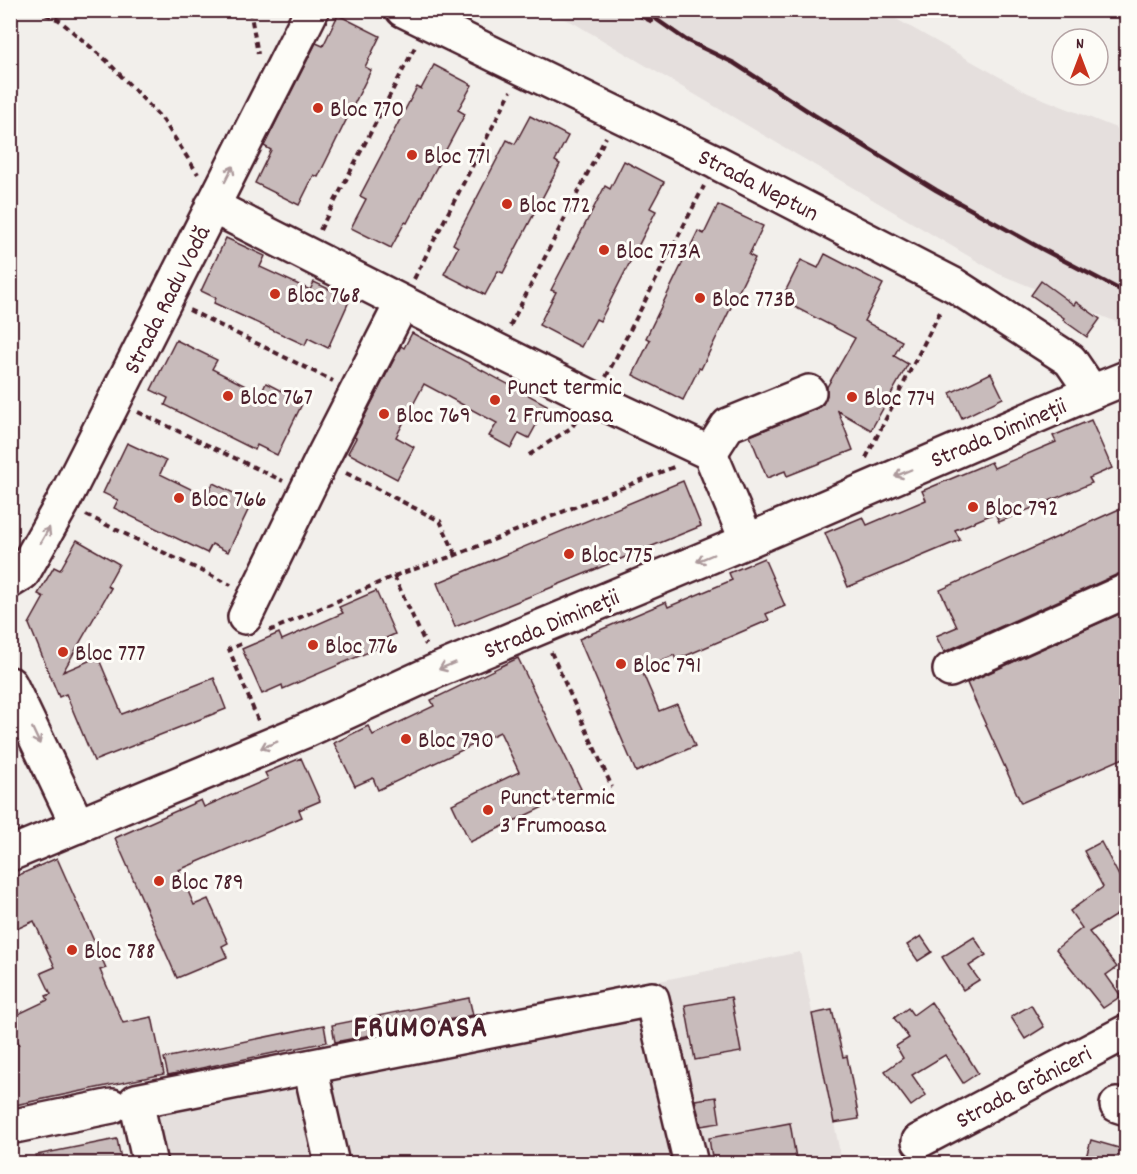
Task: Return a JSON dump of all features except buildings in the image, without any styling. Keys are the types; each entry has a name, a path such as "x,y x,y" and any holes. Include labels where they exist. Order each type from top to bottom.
{"street":[{"name":"Strada Radu Vodă","path":"10,581 23,573 62,504 312,10"},
{"name":"Strada Neptun","path":"416,16 716,162 954,285 1070,360 1092,392"},
{"path":"212,206 498,351 710,453 747,541"},
{"path":"253,622 305,492 402,303"},
{"path":"1092,392 1126,378"},
{"path":"710,453 728,425 809,392"},
{"name":"Strada Dimineții","path":"10,854 308,730 438,670 747,541 1092,392"},
{"path":"950,670 1126,591"},
{"path":"10,684 78,826"},
{"path":"150,1164 136,1101 652,999 691,1164"},
{"name":"Strada Grăniceri","path":"920,1141 1126,1032"},
{"path":"310,1067 332,1164"},
{"path":"10,1127 112,1106"}],"path":[{"path":"36,10 59,20 107,61 163,120 208,189 212,206"},
{"path":"307,254 416,16"},
{"path":"402,303 523,68"},
{"path":"498,351 617,114"},
{"path":"529,455 571,428 595,399 716,162"},
{"path":"847,497 954,285"},
{"path":"166,299 355,392"},
{"path":"115,401 305,492"},
{"path":"268,746 229,650 253,622 456,555 710,453"},
{"path":"321,461 440,521 456,555"},
{"path":"62,504 253,622"},
{"path":"394,576 438,670"},
{"path":"540,627 612,787"}],"shaded area":[{"path":"542,11 882,11 1028,93 1126,132 1126,333 1119,323 999,274 572,22"},
{"path":"800,952 842,1163 139,1163 124,1091"}],"railway":[{"path":"629,10 651,21"},
{"path":"643,10 686,40 734,63 936,190 1126,293"}],"place":[{"name":"Bloc 770","path":"318,108"},
{"name":"Bloc 771","path":"412,155"},
{"name":"Bloc 772","path":"507,204"},
{"name":"Bloc 773A","path":"604,250"},
{"name":"Bloc 768","path":"275,294"},
{"name":"Bloc 773B","path":"700,298"},
{"name":"Bloc 767","path":"228,396"},
{"name":"Bloc 774","path":"852,397"},
{"name":"Punct termic 2 Frumoasa","path":"495,400"},
{"name":"Bloc 769","path":"384,414"},
{"name":"Bloc 766","path":"179,498"},
{"name":"Bloc 792","path":"973,507"},
{"name":"Bloc 775","path":"569,554"},
{"name":"Bloc 776","path":"313,645"},
{"name":"Bloc 777","path":"63,652"},
{"name":"Bloc 791","path":"621,664"},
{"name":"Bloc 790","path":"406,739"},
{"name":"Punct termic 3 Frumoasa","path":"488,810"},
{"name":"Bloc 789","path":"159,881"},
{"name":"Bloc 788","path":"72,950"}],"district":[{"name":"FRUMOASA","path":"421,1026"}]}
